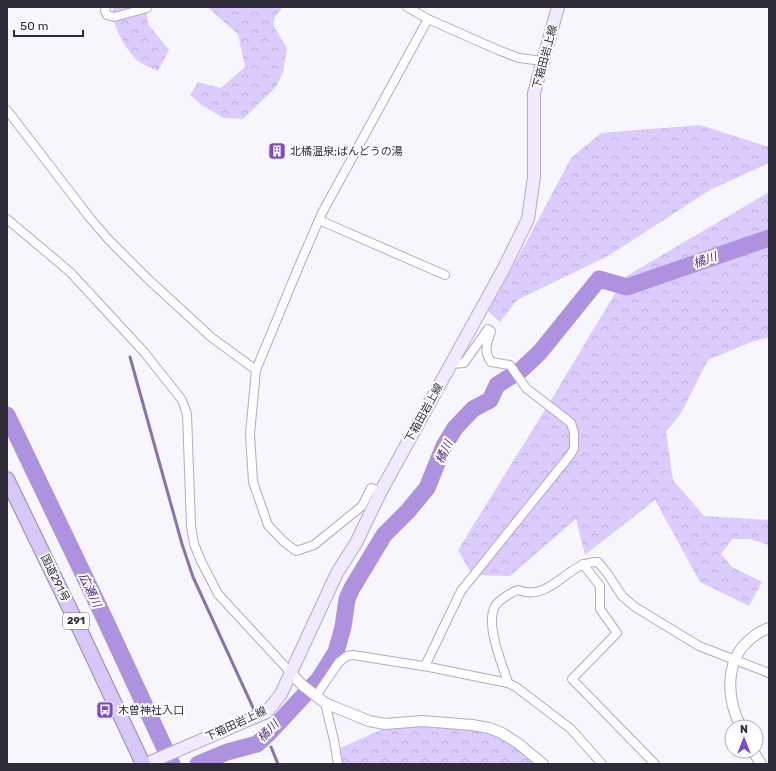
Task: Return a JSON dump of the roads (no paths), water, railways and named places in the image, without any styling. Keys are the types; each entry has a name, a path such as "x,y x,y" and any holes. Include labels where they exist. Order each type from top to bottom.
{"highway":[{"name":"国道291号","path":"7,479 143,764"}],"main road":[{"name":"下箱田岩上線","path":"146,764 267,712 281,694 292,674 337,573 356,543 381,491 504,268 528,219 534,176 534,93 558,7"}],"street":[{"path":"106,7 105,11 107,15 114,17 147,8"},
{"path":"408,7 428,18 498,50 519,58 543,61"},
{"path":"381,491 371,488 362,506 314,545 296,551 283,541 268,525 253,482 250,434 256,370 319,220 428,18"},
{"path":"7,110 90,218 108,239 211,338 256,370"},
{"path":"7,219 70,272 144,352 182,400 187,414 191,526 194,544 201,561 218,594 301,684 325,703 369,721 385,724 422,721 472,725 489,728 519,744 543,764"},
{"path":"319,220 445,275"},
{"path":"425,666 461,591 571,454 574,448 574,433 571,423 526,388 510,365 490,362 486,354 486,344 491,331 488,329 464,363 452,364"},
{"path":"508,683 493,632 492,619 496,606 512,592 518,590 526,593 545,590 578,566 589,561 598,562 622,596 635,607 699,646 769,673"},
{"path":"582,564 600,586 600,609 617,633 572,678 655,764"},
{"path":"738,719 731,700 730,674 734,660 743,644 758,633 769,628"},
{"path":"314,695 340,662 346,656 353,655 425,666 508,683 516,687 571,729 602,764"},
{"path":"325,703 338,764"}],"waterway":[{"name":"橘川","path":"198,764 227,752 257,744 319,679 336,652 343,627 347,599 352,588 384,535 408,511 427,488 444,446 455,428 473,409 490,400 497,385 521,370 540,352 599,279 627,287 769,238"},
{"path":"130,357 182,544 193,577 256,714"},
{"name":"広瀬川","path":"7,415 101,611 172,764"},
{"path":"271,747 278,764"}],"place":[{"name":"北橘温泉;ばんどうの湯","path":"277,151"},
{"name":"木曽神社入口","path":"105,710"}]}
